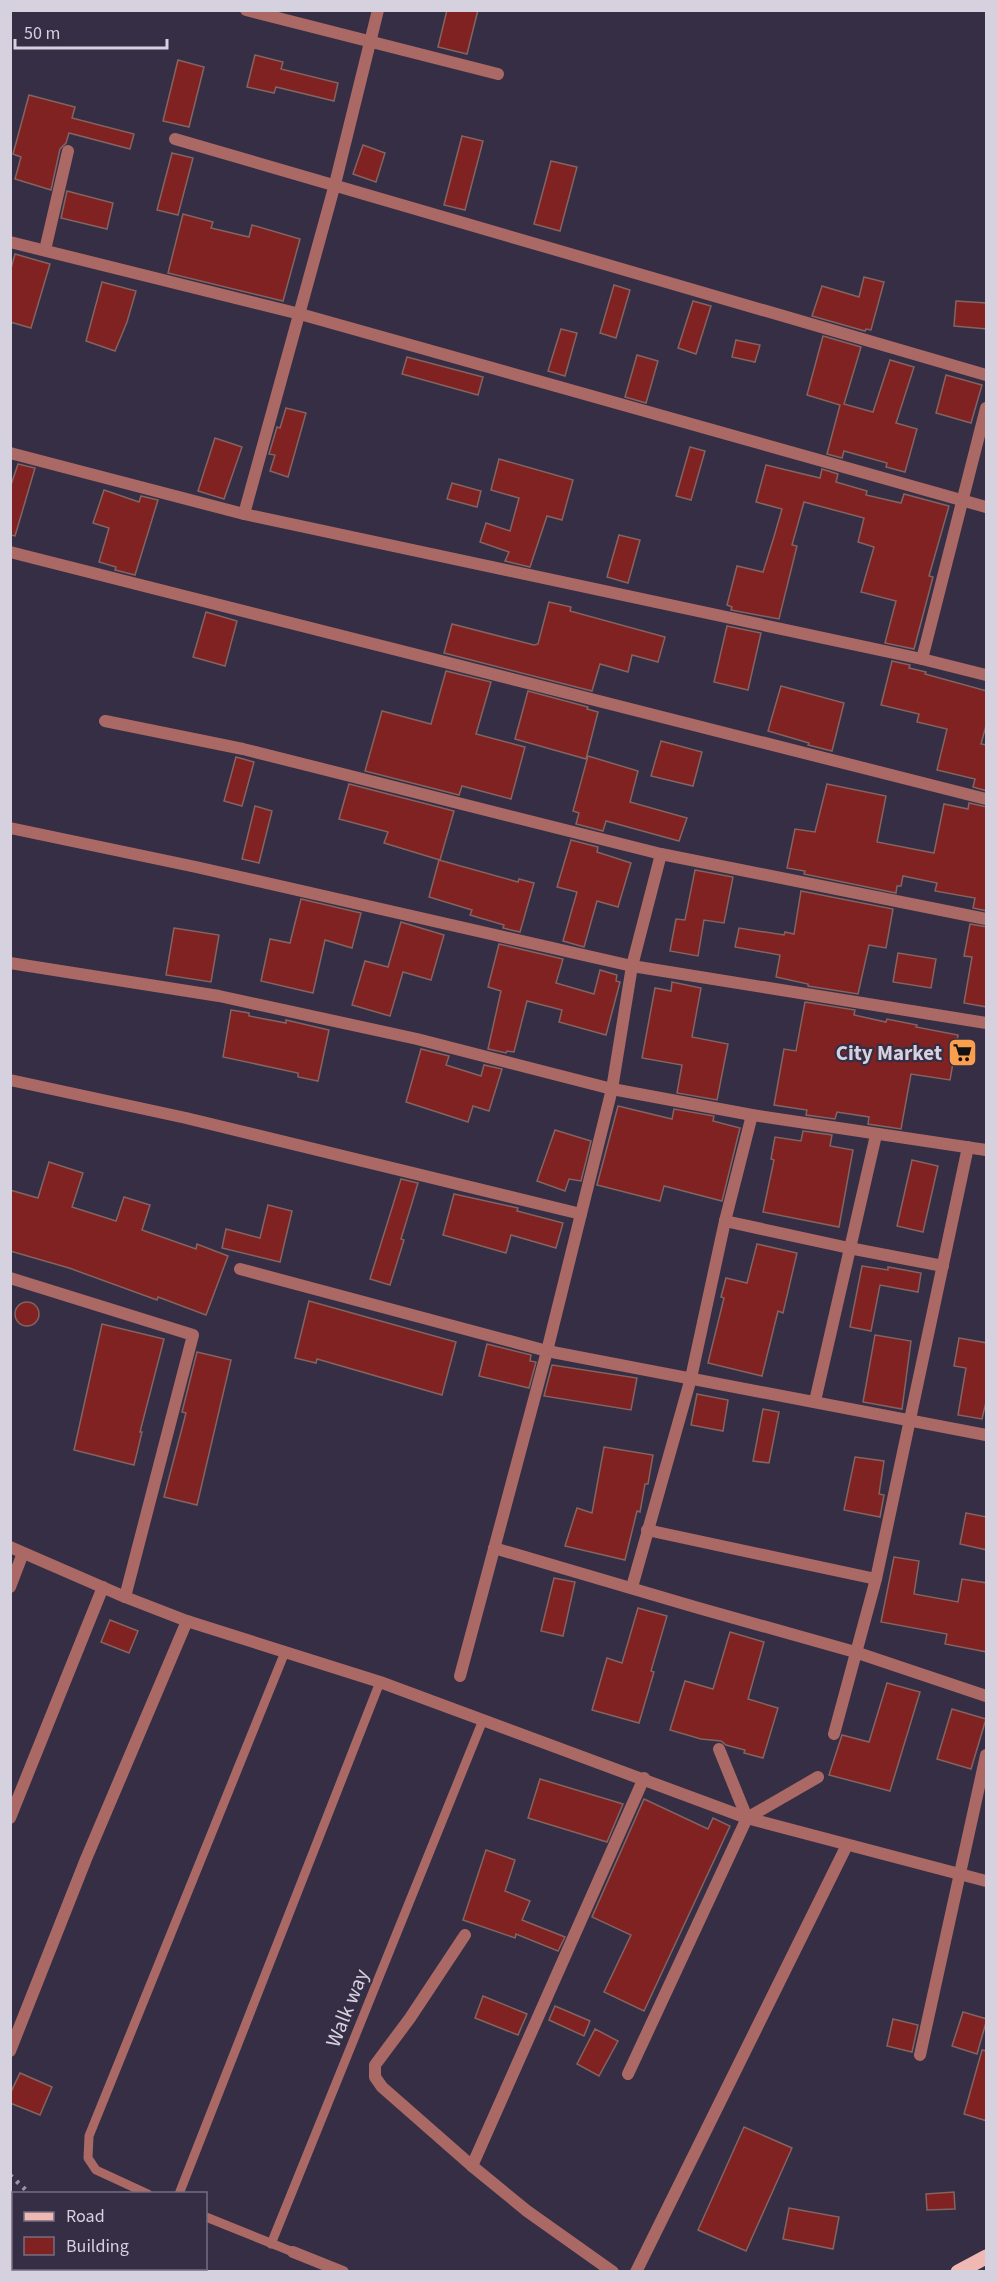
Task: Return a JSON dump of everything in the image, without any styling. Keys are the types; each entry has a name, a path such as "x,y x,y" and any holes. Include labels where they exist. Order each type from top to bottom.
{"main road":[{"path":"958,2271 987,2257"}],"street":[{"path":"246,10 498,74"},
{"path":"243,514 335,184 378,10"},
{"path":"175,139 987,375"},
{"path":"45,250 68,151"},
{"path":"10,242 300,314 987,507"},
{"path":"922,659 987,408"},
{"path":"10,453 243,514 922,659 987,675"},
{"path":"10,552 987,799"},
{"path":"105,721 243,749 661,854 987,919"},
{"path":"10,828 207,869 632,966 987,1023"},
{"path":"460,1676 547,1351 612,1089 632,966 661,854"},
{"path":"10,963 219,996 417,1039 612,1089 752,1115 987,1150"},
{"path":"10,1080 186,1118 581,1214"},
{"path":"632,1587 691,1378 725,1221 752,1115"},
{"path":"815,1401 876,1135"},
{"path":"834,1734 876,1579 968,1146"},
{"path":"725,1221 943,1266"},
{"path":"240,1269 547,1351 987,1435"},
{"path":"10,1278 193,1335 126,1597"},
{"path":"647,1530 876,1579"},
{"path":"10,1547 187,1621 380,1682 747,1818 960,1872 987,1881"},
{"path":"494,1548 855,1652 987,1696"},
{"path":"10,1587 23,1553"},
{"path":"10,1818 104,1587"},
{"path":"10,2051 86,1859 187,1621"},
{"path":"719,1749 747,1818"},
{"path":"920,2055 987,1755"},
{"path":"628,2074 747,1818 818,1777"},
{"path":"472,2166 644,1778"},
{"path":"636,2271 847,1845"},
{"path":"465,1935 410,2018 375,2065 374,2071 382,2087 472,2166 527,2211 613,2271"},
{"path":"293,2252 343,2271"}],"lane":[{"path":"146,2192 96,2170 88,2158 89,2136 285,1652"},
{"path":"179,2192 380,1682"},
{"name":"Walk way","path":"271,2244 483,1720"},
{"path":"207,2217 293,2252"}],"building":[{"path":"447,10 478,10 467,54 438,47"},
{"path":"255,55 283,62 281,69 338,83 334,101 276,87 274,93 247,87"},
{"path":"178,60 204,67 189,127 163,121"},
{"path":"29,95 75,107 72,118 134,134 130,149 69,133 66,143 60,149 51,190 15,179 21,157 13,154"},
{"path":"462,136 483,141 465,210 444,205"},
{"path":"363,145 385,153 376,182 353,174"},
{"path":"172,153 193,158 178,215 157,210"},
{"path":"551,161 577,167 560,231 534,224"},
{"path":"67,191 113,203 107,229 61,218"},
{"path":"183,214 213,222 211,228 249,237 252,225 300,239 283,301 168,273"},
{"path":"15,254 50,264 31,328 10,322 10,272"},
{"path":"864,277 884,282 871,330 866,329 865,331 812,316 822,286 859,297"},
{"path":"102,282 136,291 115,351 86,341"},
{"path":"614,285 630,290 616,338 600,333"},
{"path":"693,301 711,306 696,354 678,348"},
{"path":"956,301 987,303 987,329 954,326"},
{"path":"561,329 577,333 565,376 548,371"},
{"path":"823,336 861,347 844,404 873,412 890,360 914,367 896,423 917,429 905,472 886,467 887,463 844,451 842,458 827,454 840,405 807,395"},
{"path":"736,340 760,345 755,362 732,357"},
{"path":"637,355 658,361 646,403 625,397"},
{"path":"407,357 483,377 478,395 402,374"},
{"path":"946,375 982,385 971,423 936,413"},
{"path":"286,408 306,413 288,477 270,471 275,455 269,454 277,427 280,428"},
{"path":"215,438 242,447 224,499 198,491"},
{"path":"690,447 705,451 691,500 676,496"},
{"path":"499,459 573,480 562,520 547,516 530,567 505,561 509,552 480,542 486,523 510,531 519,498 491,490"},
{"path":"18,464 35,468 15,536 10,535 10,488"},
{"path":"766,465 820,478 822,469 838,474 836,482 867,491 866,495 901,503 904,494 949,506 929,576 933,577 914,649 885,643 896,601 861,592 874,547 858,542 864,518 804,502 792,545 797,546 779,619 731,610 732,607 727,605 737,566 763,572 782,509 756,502"},
{"path":"452,483 481,491 477,507 447,499"},
{"path":"104,490 139,502 141,496 158,500 135,575 115,570 116,567 99,562 109,528 93,523"},
{"path":"619,535 640,540 628,583 607,577"},
{"path":"549,602 571,607 570,611 665,637 658,662 632,655 628,672 600,664 592,691 444,653 452,624 534,645 538,644"},
{"path":"206,612 237,621 225,666 193,657"},
{"path":"727,626 761,633 748,690 714,682"},
{"path":"892,661 910,665 909,668 926,672 925,674 987,691 987,722 981,744 987,745 987,791 973,787 975,779 937,770 947,729 917,722 919,714 881,705"},
{"path":"446,671 491,682 476,734 525,747 511,799 462,786 459,795 365,771 382,711 431,724"},
{"path":"781,686 844,703 832,751 768,731"},
{"path":"528,691 588,707 587,709 598,712 586,759 515,739"},
{"path":"661,741 702,752 693,786 651,776"},
{"path":"588,756 638,771 630,802 687,818 679,841 606,821 603,831 576,824 579,813 573,811"},
{"path":"236,757 254,762 242,806 224,801"},
{"path":"349,784 454,811 440,860 384,843 388,832 339,819"},
{"path":"827,784 886,796 877,842 934,853 944,804 968,809 969,803 987,807 987,911 973,908 975,898 935,891 937,883 903,876 901,886 897,886 896,893 804,874 805,871 787,868 795,829 815,832"},
{"path":"255,806 272,811 259,863 242,859"},
{"path":"571,840 598,847 597,852 631,863 618,907 597,901 584,947 563,941 577,892 557,887"},
{"path":"439,860 518,882 519,879 534,883 520,932 470,915 472,910 429,897"},
{"path":"695,870 733,877 724,923 704,920 698,956 670,951 676,919 685,920"},
{"path":"801,891 893,909 886,948 869,945 858,994 808,986 808,984 776,977 780,955 735,947 739,928 784,935 785,932 794,934"},
{"path":"301,899 361,913 352,948 325,940 313,993 261,981 270,939 290,943"},
{"path":"401,922 444,935 431,980 403,972 390,1016 352,1005 365,961 388,967"},
{"path":"970,924 987,927 987,1007 964,1003 972,957 964,956"},
{"path":"174,928 219,935 211,982 166,975"},
{"path":"499,944 563,959 556,983 594,994 600,970 617,975 616,981 620,982 606,1035 559,1022 562,1010 527,1001 514,1052 507,1051 506,1053 488,1049 501,991 488,987"},
{"path":"898,953 936,959 931,988 893,982"},
{"path":"672,982 701,988 692,1037 728,1044 717,1100 677,1093 682,1065 642,1058 655,988 671,991"},
{"path":"805,1002 855,1010 854,1015 886,1022 887,1019 958,1035 950,1080 911,1074 901,1129 868,1124 869,1117 837,1112 835,1119 806,1115 807,1110 774,1105 784,1049 796,1051"},
{"path":"231,1010 249,1013 249,1016 286,1023 286,1020 329,1030 318,1081 298,1077 298,1073 223,1057"},
{"path":"421,1049 449,1056 446,1065 481,1076 484,1065 502,1069 489,1111 473,1106 468,1122 406,1102"},
{"path":"618,1106 672,1119 674,1109 714,1116 713,1121 740,1128 722,1201 664,1186 660,1201 597,1185"},
{"path":"555,1130 591,1141 581,1181 569,1179 565,1191 537,1181"},
{"path":"803,1131 832,1135 830,1146 853,1150 839,1227 763,1212 774,1160 771,1159 775,1137 801,1141"},
{"path":"912,1160 938,1166 923,1232 897,1226"},
{"path":"49,1162 83,1173 72,1207 116,1221 124,1197 150,1205 142,1230 196,1249 197,1244 228,1256 206,1315 158,1297 157,1300 69,1268 10,1251 10,1190 38,1198"},
{"path":"401,1179 418,1183 390,1285 370,1279"},
{"path":"454,1194 518,1208 517,1211 563,1223 556,1248 511,1235 506,1253 443,1235"},
{"path":"268,1205 292,1211 280,1262 222,1248 226,1229 260,1238"},
{"path":"757,1244 797,1253 783,1313 778,1311 762,1376 708,1363 724,1298 721,1297 726,1278 747,1283"},
{"path":"862,1266 888,1270 888,1267 921,1273 918,1292 880,1285 871,1331 850,1327"},
{"path":"309,1301 456,1342 442,1395 317,1359 316,1363 295,1358"},
{"path":"22,1302 32,1302 39,1309 39,1319 32,1326 22,1326 15,1319 15,1309"},
{"path":"102,1324 164,1339 140,1432 142,1432 134,1465 74,1450"},
{"path":"875,1335 911,1341 902,1409 863,1402"},
{"path":"959,1338 987,1343 987,1398 982,1419 958,1415 966,1368 954,1366"},
{"path":"487,1344 531,1355 530,1361 536,1362 529,1388 479,1376"},
{"path":"197,1352 231,1360 197,1505 164,1497 186,1413 182,1412"},
{"path":"552,1365 637,1378 631,1410 544,1396"},
{"path":"697,1394 728,1400 723,1431 691,1425"},
{"path":"763,1409 779,1412 769,1463 753,1461"},
{"path":"604,1447 653,1455 648,1484 645,1484 640,1512 637,1511 625,1560 565,1546 577,1508 592,1513"},
{"path":"855,1457 884,1461 879,1494 884,1495 880,1517 844,1510"},
{"path":"966,1513 987,1517 987,1550 960,1544"},
{"path":"894,1557 919,1561 914,1594 958,1602 962,1579 987,1583 987,1652 945,1644 947,1634 881,1622"},
{"path":"554,1578 575,1582 563,1636 541,1631"},
{"path":"638,1608 667,1616 639,1723 592,1710 607,1658 622,1663"},
{"path":"110,1620 138,1631 129,1653 101,1642"},
{"path":"730,1632 764,1642 748,1699 778,1708 763,1758 744,1753 745,1750 726,1745 721,1741 701,1739 670,1730 685,1681 713,1689"},
{"path":"887,1683 920,1692 890,1791 829,1775 842,1735 869,1742"},
{"path":"952,1709 986,1719 971,1769 937,1759"},
{"path":"540,1779 623,1804 607,1842 528,1818"},
{"path":"644,1799 708,1829 713,1818 730,1826 644,2011 604,1992 631,1935 592,1917"},
{"path":"486,1850 515,1860 505,1891 530,1901 522,1920 565,1937 558,1951 516,1934 515,1938 463,1920"},
{"path":"483,1996 527,2014 518,2035 475,2018"},
{"path":"555,2006 590,2021 584,2036 549,2020"},
{"path":"963,2012 987,2019 977,2054 952,2046"},
{"path":"893,2019 918,2025 912,2052 887,2046"},
{"path":"595,2029 618,2041 599,2076 577,2064"},
{"path":"982,2050 987,2051 987,2121 964,2114"},
{"path":"20,2073 52,2087 40,2115 10,2103 10,2094"},
{"path":"744,2127 792,2148 746,2251 698,2230"},
{"path":"954,2192 955,2209 927,2210 926,2194"},
{"path":"789,2208 839,2217 833,2249 783,2239"}],"railway":[{"path":"10,2175 28,2192"}],"place":[{"name":"City Market","path":"963,1053"}]}
